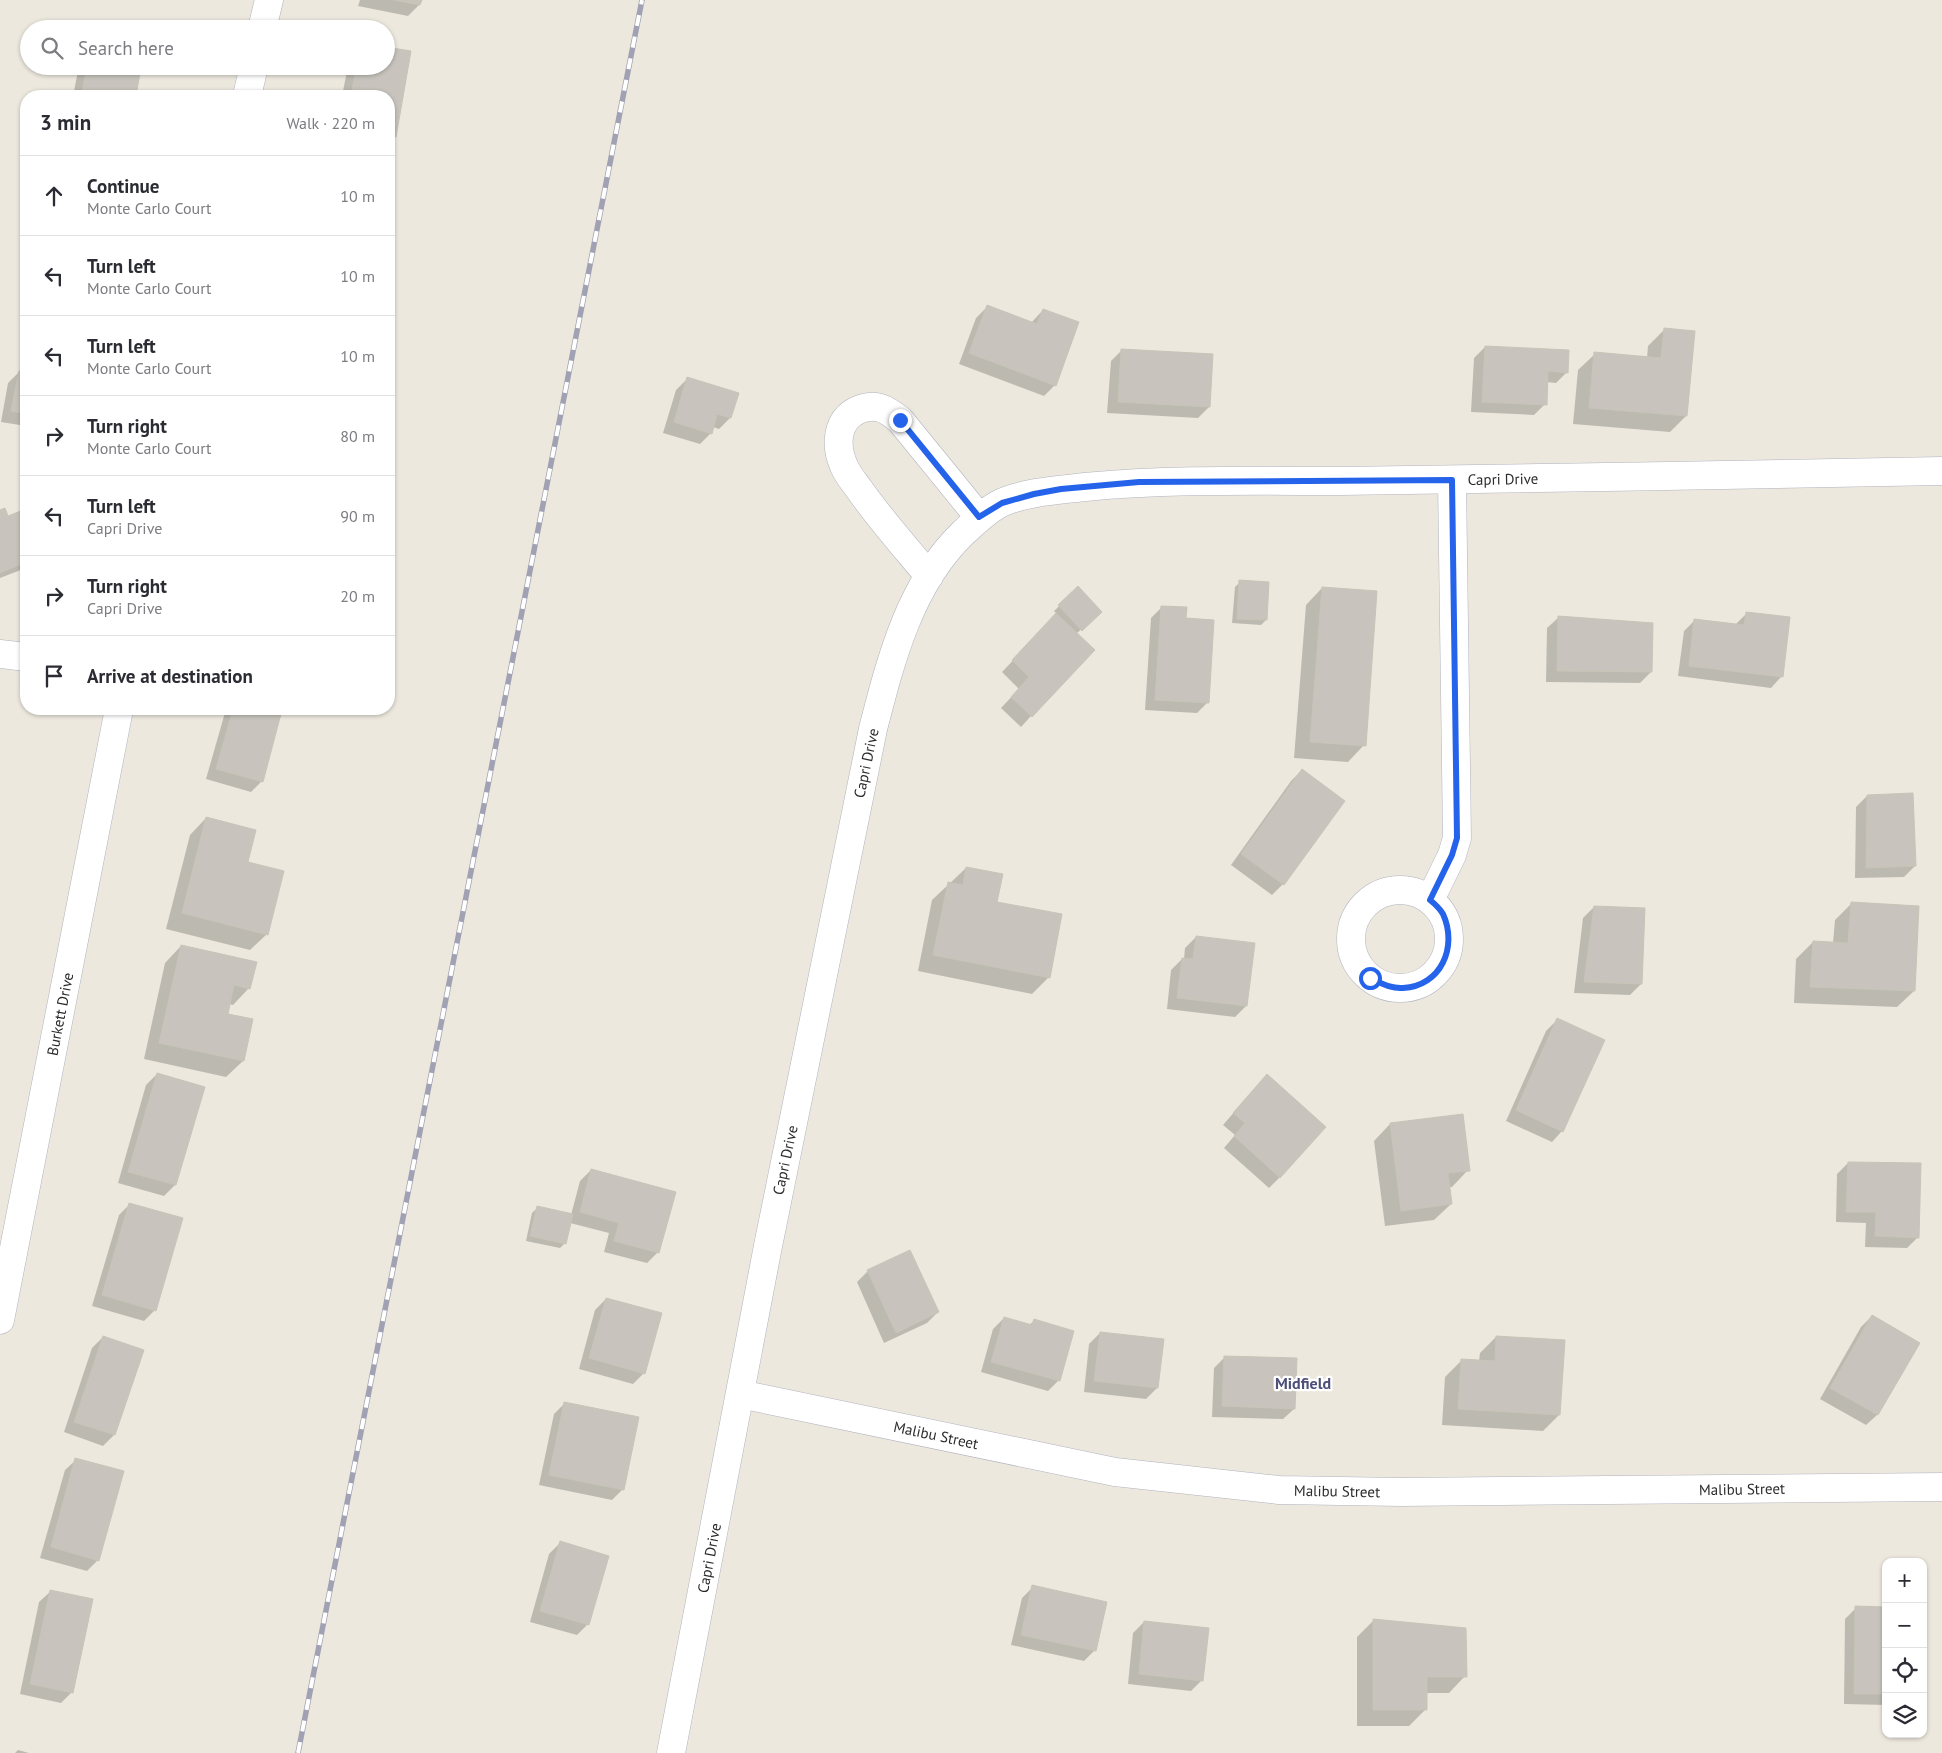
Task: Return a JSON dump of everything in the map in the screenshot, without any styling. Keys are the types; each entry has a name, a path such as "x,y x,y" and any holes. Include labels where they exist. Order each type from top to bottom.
{"street":[{"path":"264,20 269,0"},
{"path":"248,90 252,75"},
{"path":"929,576 870,505 844,468 838,445 840,431 850,414 869,406 888,410 900,420 979,517"},
{"name":"Capri Drive","path":"671,1753 770,1236 873,729 888,670 912,605 929,576 951,545 979,517 1002,503 1061,489 1139,482 1452,480 1942,471"},
{"path":"1430,900 1452,855 1457,838 1452,480"},
{"path":"0,654 20,656"},
{"name":"Burkett Drive","path":"0,1320 118,715"},
{"name":"Malibu Street","path":"740,1394 1115,1472 1279,1490 1401,1492 1942,1487"}],"building":[{"path":"394,0 422,0 420,5"},
{"path":"395,48 411,51 396,137 395,90 352,90 354,75 395,75"},
{"path":"85,75 140,75 137,90 82,90"},
{"path":"987,305 1037,324 1043,309 1079,322 1056,386 969,353"},
{"path":"1664,328 1695,331 1687,416 1589,408 1594,352 1661,358"},
{"path":"1485,346 1569,350 1568,373 1548,371 1547,405 1482,402"},
{"path":"1121,349 1213,354 1210,407 1118,402"},
{"path":"19,371 20,371 20,413 11,411"},
{"path":"687,377 739,393 731,418 717,414 712,434 674,422"},
{"path":"5,508 8,516 20,511 20,565 0,573 0,510"},
{"path":"1239,580 1269,582 1267,620 1237,619"},
{"path":"1078,586 1102,612 1082,631 1058,605"},
{"path":"1322,587 1377,591 1366,746 1310,742"},
{"path":"1161,606 1187,607 1186,618 1214,620 1209,703 1155,700"},
{"path":"1746,612 1790,617 1783,677 1689,666 1694,619 1744,625"},
{"path":"1056,613 1095,650 1032,717 1011,697 1029,677 1012,660"},
{"path":"1558,616 1653,623 1652,672 1557,671"},
{"path":"231,715 281,715 263,782 216,769"},
{"path":"1302,769 1345,801 1284,885 1241,854"},
{"path":"1913,793 1916,866 1866,868 1867,795"},
{"path":"206,817 256,830 248,862 284,871 268,935 182,913"},
{"path":"966,867 1003,874 997,902 1062,914 1050,978 933,955 948,882 963,885"},
{"path":"1851,902 1919,906 1915,991 1810,987 1813,941 1848,943"},
{"path":"1594,906 1645,908 1642,984 1584,982"},
{"path":"1196,936 1255,943 1247,1006 1177,998 1182,958 1193,959"},
{"path":"181,945 257,962 250,989 234,985 228,1014 253,1019 244,1061 159,1043"},
{"path":"1557,1018 1605,1040 1563,1132 1516,1110"},
{"path":"157,1073 205,1087 176,1185 128,1172"},
{"path":"1267,1074 1326,1127 1280,1178 1234,1136 1245,1123 1233,1113"},
{"path":"1463,1114 1470,1171 1448,1173 1452,1204 1401,1211 1390,1123"},
{"path":"1848,1162 1921,1163 1919,1238 1875,1236 1876,1212 1846,1212"},
{"path":"591,1169 676,1192 659,1253 614,1241 619,1223 580,1212"},
{"path":"129,1203 183,1218 156,1311 102,1295"},
{"path":"537,1206 573,1214 566,1244 530,1236"},
{"path":"910,1250 939,1312 896,1333 867,1270"},
{"path":"606,1298 662,1313 645,1374 589,1358"},
{"path":"1872,1315 1920,1343 1878,1415 1830,1388"},
{"path":"1004,1317 1032,1325 1034,1319 1074,1331 1060,1381 991,1362"},
{"path":"1100,1332 1164,1339 1158,1388 1094,1381"},
{"path":"103,1336 144,1350 115,1435 74,1422"},
{"path":"1496,1336 1565,1340 1560,1415 1458,1409 1461,1359 1495,1361"},
{"path":"1224,1356 1297,1358 1295,1409 1222,1406"},
{"path":"564,1402 639,1417 624,1490 549,1475"},
{"path":"75,1458 124,1471 99,1561 51,1547"},
{"path":"560,1541 609,1556 589,1625 540,1611"},
{"path":"1032,1585 1107,1602 1096,1651 1021,1635"},
{"path":"50,1590 93,1599 73,1693 30,1684"},
{"path":"1855,1606 1882,1607 1882,1694 1854,1694"},
{"path":"1373,1619 1466,1628 1467,1677 1427,1677 1427,1710 1373,1710"},
{"path":"1144,1621 1209,1628 1203,1681 1139,1674"}],"railway":[{"path":"298,1753 642,0"}],"district":[{"name":"Midfield","path":"1303,1383"}],"route":[{"path":"900,420 979,517 1002,503 1034,494 1061,489 1139,482 1452,480 1457,838 1452,855 1430,900 1442,912 1448,928 1450,945 1444,962 1434,975 1419,985 1402,988 1386,986 1370,978"}]}
